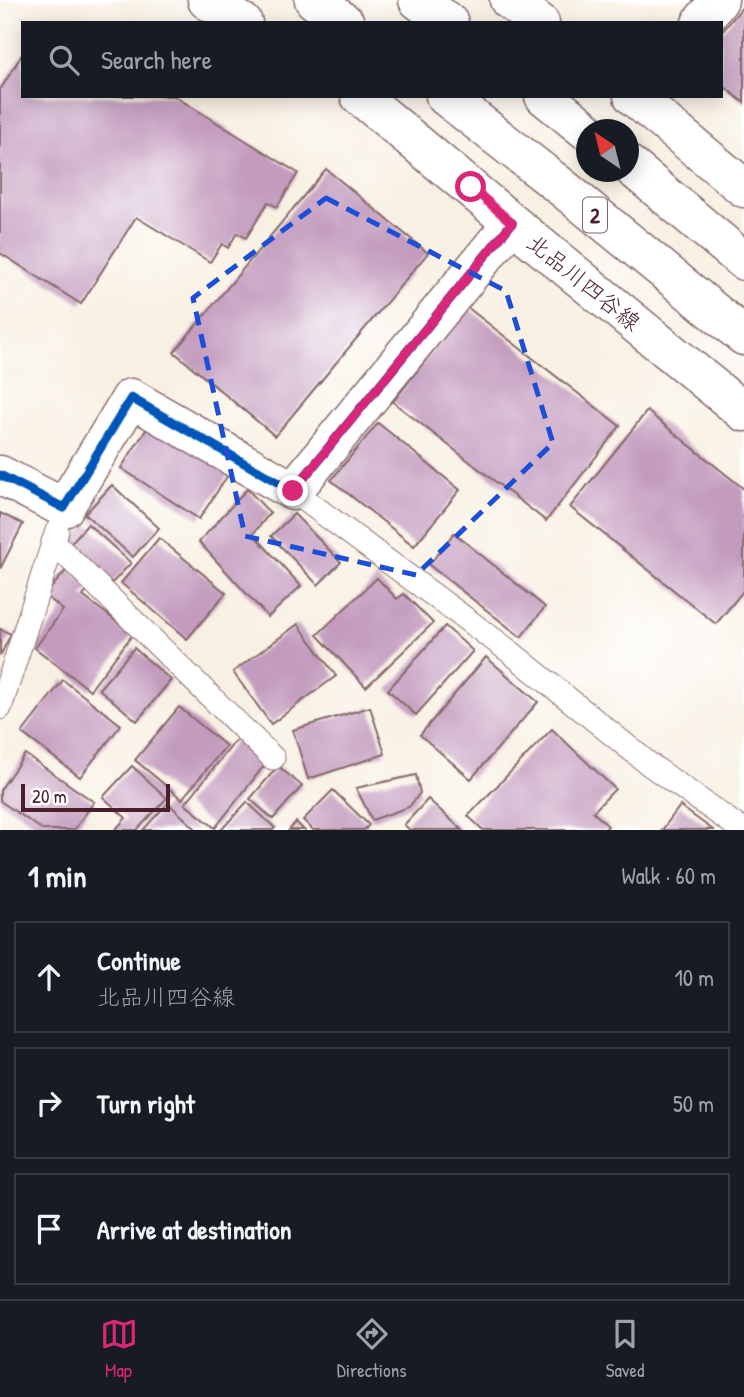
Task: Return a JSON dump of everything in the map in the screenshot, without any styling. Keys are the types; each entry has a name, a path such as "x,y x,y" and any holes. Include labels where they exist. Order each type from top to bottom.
{"main road":[{"path":"207,0 240,21"},
{"path":"314,0 342,21"},
{"path":"418,0 446,21"},
{"path":"509,0 537,21"},
{"path":"703,21 719,0"},
{"name":"北品川四谷線","path":"362,98 744,412"},
{"name":"2","path":"448,98 744,336"},
{"path":"546,98 576,122"},
{"path":"638,98 744,188"},
{"path":"639,173 744,261"},
{"path":"0,474 59,525 131,398 293,491 512,223"}],"lane":[{"path":"293,491 509,651 649,764 742,830"},
{"path":"0,709 59,525 273,758"}],"highlighted area":[{"path":"326,198 506,291 553,443 416,575 245,536 193,298"}],"building":[{"path":"744,5 744,103 723,86 723,31"},
{"path":"21,56 21,98 177,98 298,173 277,207 268,202 246,238 237,233 228,248 222,244 210,262 136,217 81,304 0,253 0,90"},
{"path":"326,169 428,253 275,436 174,352"},
{"path":"467,307 620,426 546,521 393,402"},
{"path":"647,411 744,489 744,590 716,624 570,507"},
{"path":"152,421 230,472 199,519 121,468"},
{"path":"378,423 460,490 414,546 331,480"},
{"path":"112,485 159,528 133,557 85,514"},
{"path":"247,489 270,513 253,534 301,586 268,617 199,542"},
{"path":"0,513 23,524 0,569"},
{"path":"294,514 341,562 318,585 271,536"},
{"path":"88,524 131,563 112,583 69,545"},
{"path":"454,533 545,607 521,637 429,565"},
{"path":"159,538 226,593 187,639 121,583"},
{"path":"68,568 90,587 83,596 133,634 90,690 35,648 63,610 45,595"},
{"path":"377,578 397,599 404,594 433,623 366,687 317,635"},
{"path":"298,624 336,676 271,724 233,672"},
{"path":"445,626 473,651 416,715 388,690"},
{"path":"0,629 11,634 0,656"},
{"path":"134,648 171,680 137,721 99,689"},
{"path":"486,657 538,702 471,779 420,735"},
{"path":"63,680 121,725 80,777 22,733"},
{"path":"179,707 226,746 182,799 135,760"},
{"path":"370,707 385,754 308,779 293,730"},
{"path":"552,729 615,789 593,812 608,826 604,830 483,830 468,816"},
{"path":"237,739 267,762 215,828 185,804"},
{"path":"25,754 94,802 74,830 43,830 0,801 0,790"},
{"path":"132,766 167,798 137,830 115,830 126,818 103,797"},
{"path":"278,766 302,786 273,819 250,799"},
{"path":"416,775 420,793 409,807 372,820 356,788"},
{"path":"333,790 369,825 364,830 313,830 303,820"},
{"path":"428,799 462,830 410,830 404,825"},
{"path":"247,802 275,828 221,830"},
{"path":"168,803 197,830 143,830"},
{"path":"680,806 713,830 662,830"},
{"path":"296,822 304,830 289,830"}],"cycle path":[{"path":"0,475 64,508 131,398 293,491 512,223"}],"route":[{"path":"293,491 512,223 471,187"}]}
